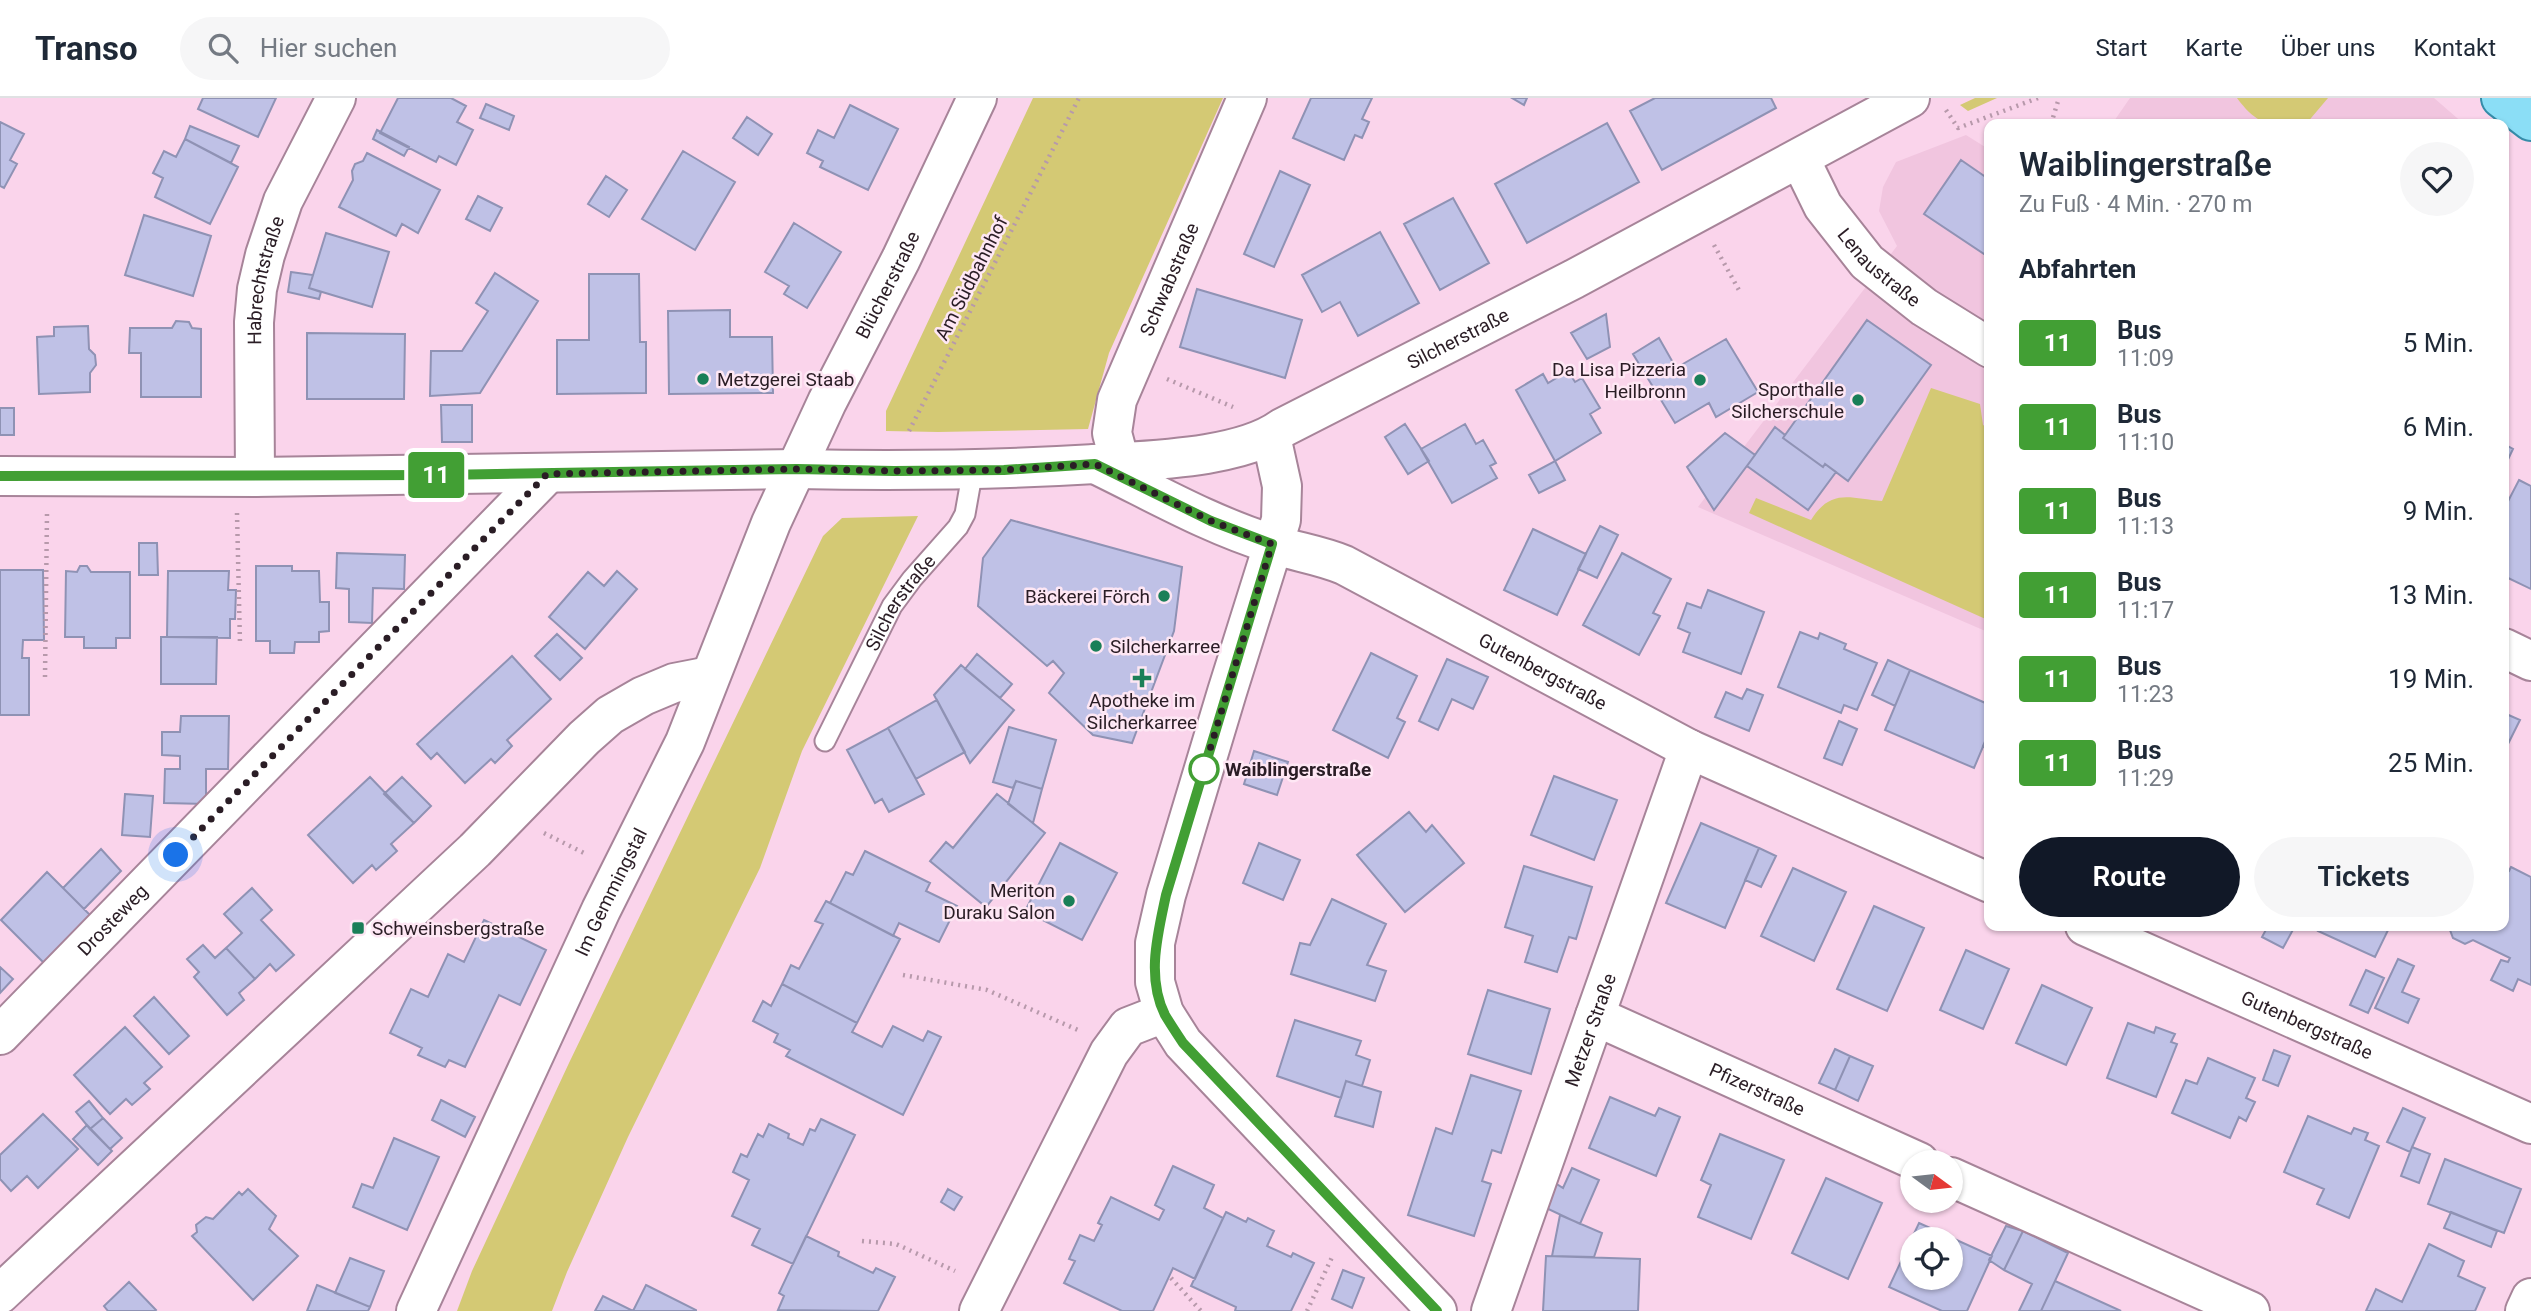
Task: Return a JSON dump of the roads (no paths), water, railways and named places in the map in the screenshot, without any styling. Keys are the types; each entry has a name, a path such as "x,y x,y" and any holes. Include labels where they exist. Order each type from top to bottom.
{"main road":[{"path":"2501,98 2531,121"}],"street":[{"name":"Habrechtstraße","path":"246,477 254,322 257,289 265,255 283,201 336,98"},
{"name":"Blücherstraße","path":"797,469 827,402 901,259 977,98"},
{"name":"Schwabstraße","path":"1107,463 1117,400 1247,98"},
{"name":"Silcherstraße","path":"0,476 246,477 797,469 1004,470 1206,455 1276,432 1800,159 1927,103"},
{"name":"Lenaustraße","path":"1800,159 1823,205 1867,262 1924,307 1984,344"},
{"path":"1276,432 1282,486 1281,520 1166,895 1155,943 1155,982 1164,1013 1183,1043 1437,1311"},
{"name":"Gutenbergstraße","path":"1107,463 1211,521 1272,544 1321,556 1344,565 1689,750 1984,880"},
{"name":"Im Gemmingstal","path":"416,1311 621,871 685,741 771,523 797,469"},
{"name":"Drosteweg","path":"0,1035 547,474"},
{"path":"2509,650 2531,661"},
{"path":"0,1294 465,860 584,738 610,715 643,696 674,683 710,676"},
{"name":"Metzer Straße","path":"1491,1311 1689,750"},
{"name":"Gutenbergstraße","path":"2096,931 2531,1124"},
{"path":"985,1299 1114,1046 1128,1027 1164,1013"},
{"name":"Pfizerstraße","path":"1595,1016 1900,1153"},
{"path":"1964,1183 2250,1311"},
{"path":"2525,1311 2531,1298"}],"lane":[{"name":"Silcherstraße","path":"825,741 892,606 958,527 965,514 973,469"}],"place":[{"name":"Metzgerei Staab","path":"703,379"},
{"name":"Da Lisa Pizzeria Heilbronn","path":"1700,380"},
{"name":"Sporthalle Silcherschule","path":"1858,400"},
{"name":"Bäckerei Förch","path":"1164,596"},
{"name":"Silcherkarree","path":"1096,646"},
{"name":"Apotheke im Silcherkarree","path":"1142,678"},
{"name":"Waiblingerstraße","path":"1204,769"},
{"name":"Meriton Duraku Salon","path":"1069,901"},
{"name":"Schweinsbergstraße","path":"358,928"}]}
